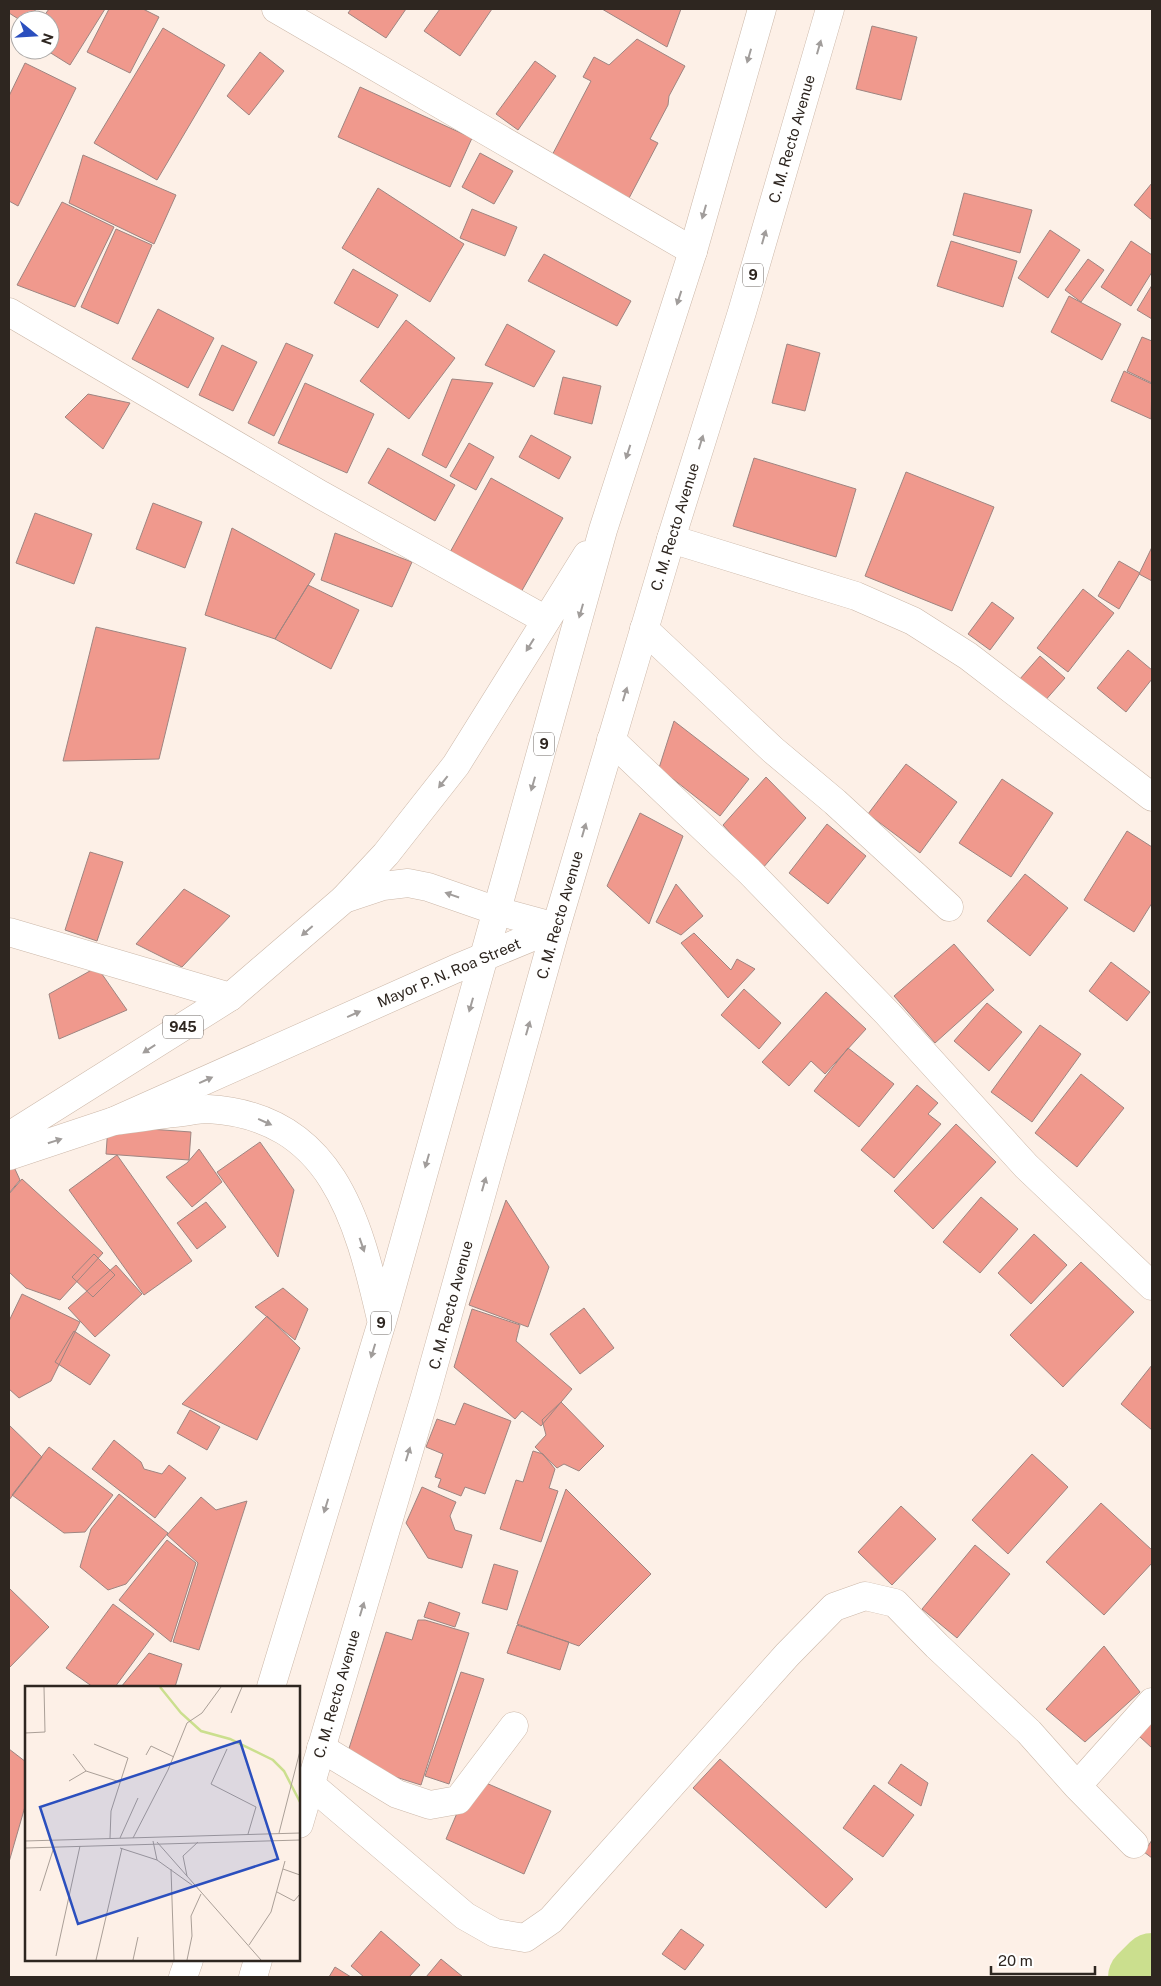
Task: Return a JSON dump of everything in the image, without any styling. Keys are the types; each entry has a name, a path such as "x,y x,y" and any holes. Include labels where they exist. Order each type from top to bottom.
{"main road":[{"path":"276,9 693,251"},
{"name":"C. M. Recto Avenue","path":"300,1820 426,1393 556,927 671,539 742,312 830,9"},
{"name":"9","path":"271,1686 382,1322 603,530 693,251 757,11"},
{"path":"9,312 321,495 546,620"},
{"path":"344,899 386,854 456,765 603,530"},
{"path":"671,539 856,596 913,622 968,656 1151,794"},
{"path":"644,629 773,750 835,802 949,907"},
{"path":"611,740 749,871 888,1014 1026,1166 1152,1286"},
{"name":"Mayor P. N. Roa Street","path":"9,1136 230,997 344,899 383,886 408,883 428,887 498,911 556,927"},
{"name":"Mayor P. N. Roa Street","path":"9,1156 114,1121 455,969 556,927"},
{"path":"9,932 230,997"},
{"path":"114,1121 208,1110 232,1112 264,1121 298,1140 319,1160 340,1190 352,1216 367,1260 382,1322"},
{"path":"310,1785 465,1916 495,1933 525,1938 551,1920 787,1655 834,1607 865,1596 895,1603 937,1646 1029,1732 1077,1786 1134,1844"},
{"path":"1077,1786 1152,1702"},
{"path":"321,1748 397,1794 430,1805 458,1800 514,1726"},
{"path":"183,1977 188,1961"},
{"path":"252,1977 258,1961"}],"building":[{"path":"9,9 36,9 10,10 9,13"},
{"path":"105,9 70,65 60,59 60,10 48,10"},
{"path":"109,9 143,9 159,17 130,73 87,52"},
{"path":"351,9 406,9 386,38 348,13"},
{"path":"440,9 492,9 460,56 424,31"},
{"path":"602,9 681,9 667,47"},
{"path":"872,26 917,37 901,100 856,89"},
{"path":"163,28 225,65 157,180 94,143"},
{"path":"637,39 685,66 669,96 668,105 650,139 658,143 627,202 549,161 591,81 583,77 594,57 609,65"},
{"path":"260,52 284,71 249,115 227,96"},
{"path":"535,61 556,76 518,130 496,114"},
{"path":"25,63 76,88 18,206 9,201 9,96"},
{"path":"360,87 472,138 450,187 338,137"},
{"path":"480,153 513,171 494,204 462,187"},
{"path":"83,155 176,195 154,244 69,203"},
{"path":"1152,183 1152,220 1134,205"},
{"path":"378,188 464,244 430,302 342,248"},
{"path":"964,193 1032,210 1020,253 953,235"},
{"path":"62,202 114,227 75,307 17,285"},
{"path":"472,209 517,227 505,256 460,238"},
{"path":"116,229 152,245 118,324 81,307"},
{"path":"1050,230 1080,250 1048,298 1018,278"},
{"path":"951,241 1017,261 1003,307 937,286"},
{"path":"1131,241 1152,255 1152,272 1131,306 1101,287"},
{"path":"544,254 631,301 617,326 528,281"},
{"path":"1088,259 1104,270 1081,302 1065,290"},
{"path":"353,269 398,295 378,328 334,303"},
{"path":"1152,285 1152,319 1137,310"},
{"path":"1069,296 1121,324 1102,360 1051,332"},
{"path":"158,309 214,338 188,388 132,359"},
{"path":"406,320 455,358 409,419 360,381"},
{"path":"507,324 555,351 534,387 485,365"},
{"path":"1142,337 1152,341 1152,383 1127,371"},
{"path":"286,343 313,355 274,436 248,423"},
{"path":"787,344 820,353 805,411 772,403"},
{"path":"222,345 257,362 233,411 199,395"},
{"path":"1124,371 1152,384 1151,419 1111,401"},
{"path":"563,377 601,386 592,424 554,414"},
{"path":"452,379 493,383 446,468 422,455"},
{"path":"305,383 374,414 347,473 278,443"},
{"path":"88,394 130,403 103,449 65,417"},
{"path":"531,435 571,457 559,479 519,457"},
{"path":"469,443 494,457 476,490 450,476"},
{"path":"388,448 455,485 435,521 368,483"},
{"path":"754,458 856,489 836,557 733,526"},
{"path":"906,472 994,507 952,611 865,576"},
{"path":"491,478 563,518 520,594 449,554"},
{"path":"153,503 202,522 185,568 136,549"},
{"path":"35,513 92,534 74,584 16,563"},
{"path":"232,528 315,574 275,639 205,615"},
{"path":"335,533 412,562 392,607 321,580"},
{"path":"1152,547 1152,581 1139,574"},
{"path":"1119,561 1140,573 1119,609 1098,596"},
{"path":"308,585 359,610 331,669 275,639"},
{"path":"1083,589 1114,613 1068,672 1037,648"},
{"path":"992,602 1014,618 990,650 968,634"},
{"path":"96,627 186,648 159,759 63,761"},
{"path":"1128,650 1152,670 1152,679 1126,712 1097,688"},
{"path":"1040,656 1065,678 1043,703 1019,680"},
{"path":"674,721 749,779 720,816 659,768"},
{"path":"906,764 957,802 920,853 868,814"},
{"path":"766,777 806,818 762,869 723,825"},
{"path":"1002,779 1053,813 1011,877 959,843"},
{"path":"640,813 683,836 649,924 607,886"},
{"path":"827,824 866,856 828,904 789,873"},
{"path":"1127,831 1152,847 1152,903 1134,932 1084,900"},
{"path":"90,852 123,862 97,941 65,930"},
{"path":"1025,874 1068,908 1030,956 987,921"},
{"path":"676,884 703,916 681,935 656,922"},
{"path":"184,889 230,916 182,967 136,944"},
{"path":"694,933 731,970 737,959 755,969 728,998 681,943"},
{"path":"954,944 994,990 935,1043 894,996"},
{"path":"1111,962 1150,992 1127,1021 1089,991"},
{"path":"97,967 127,1010 59,1039 49,994"},
{"path":"744,989 781,1023 759,1049 721,1015"},
{"path":"826,992 866,1029 825,1074 811,1061 789,1086 762,1062"},
{"path":"987,1003 1022,1032 989,1071 954,1041"},
{"path":"1040,1025 1081,1054 1032,1122 991,1092"},
{"path":"848,1048 894,1084 859,1127 814,1091"},
{"path":"1081,1074 1124,1108 1077,1167 1035,1133"},
{"path":"917,1085 938,1103 928,1114 941,1124 894,1178 861,1150"},
{"path":"956,1124 996,1162 933,1229 894,1191"},
{"path":"108,1126 191,1132 189,1160 106,1154"},
{"path":"260,1142 294,1190 278,1257 217,1172"},
{"path":"199,1149 222,1182 192,1207 166,1177 187,1163"},
{"path":"117,1155 192,1261 144,1295 69,1190"},
{"path":"14,1167 20,1180 9,1193 9,1169"},
{"path":"22,1179 103,1253 60,1300 26,1288 9,1272 9,1194"},
{"path":"981,1197 1018,1229 980,1273 943,1242"},
{"path":"506,1200 549,1267 528,1327 469,1305"},
{"path":"206,1202 226,1227 197,1249 177,1223"},
{"path":"1034,1234 1067,1265 1031,1304 998,1273"},
{"path":"94,1254 115,1275 93,1297 72,1277"},
{"path":"1081,1262 1134,1312 1063,1387 1010,1335"},
{"path":"116,1265 142,1294 95,1337 68,1308"},
{"path":"283,1288 308,1309 295,1340 255,1307"},
{"path":"22,1294 80,1322 51,1381 19,1398 9,1389 9,1321"},
{"path":"584,1308 614,1348 580,1374 550,1334"},
{"path":"472,1309 520,1325 516,1341 572,1389 541,1426 522,1411 515,1419 454,1367"},
{"path":"267,1316 300,1348 257,1440 182,1404"},
{"path":"74,1331 110,1355 90,1385 55,1362"},
{"path":"1152,1365 1152,1430 1121,1404"},
{"path":"561,1402 604,1446 579,1471 564,1464 557,1468 535,1447 546,1435 542,1420"},
{"path":"464,1403 511,1421 485,1494 465,1487 461,1496 438,1487 441,1479 435,1477 443,1454 426,1447 437,1419 455,1425"},
{"path":"190,1410 220,1427 207,1450 177,1433"},
{"path":"9,1425 42,1457 9,1500"},
{"path":"114,1440 141,1462 144,1469 162,1474 169,1465 186,1478 155,1518 92,1469"},
{"path":"49,1447 113,1495 85,1532 64,1533 12,1495"},
{"path":"533,1451 543,1454 555,1469 549,1488 558,1491 541,1542 500,1529 516,1480 523,1482"},
{"path":"1032,1454 1068,1487 1008,1554 972,1520"},
{"path":"422,1487 456,1502 450,1516 455,1530 472,1535 462,1568 428,1558 406,1523"},
{"path":"566,1489 651,1574 579,1646 517,1624"},
{"path":"119,1494 168,1533 126,1584 108,1590 80,1567 91,1529"},
{"path":"201,1497 216,1510 247,1501 199,1650 173,1642 198,1563 167,1535"},
{"path":"1101,1503 1152,1550 1152,1563 1104,1615 1046,1562"},
{"path":"901,1506 936,1539 892,1585 858,1552"},
{"path":"167,1540 196,1563 171,1642 119,1600"},
{"path":"975,1545 1010,1574 957,1638 922,1609"},
{"path":"494,1564 518,1571 507,1610 482,1603"},
{"path":"9,1588 49,1627 9,1668"},
{"path":"429,1602 460,1613 455,1627 424,1617"},
{"path":"113,1604 154,1634 116,1686 92,1686 66,1668"},
{"path":"418,1620 425,1620 469,1633 421,1785 345,1761 386,1632 412,1640"},
{"path":"517,1625 569,1642 560,1670 507,1653"},
{"path":"1104,1646 1140,1692 1085,1742 1046,1709"},
{"path":"149,1653 182,1664 175,1686 122,1686"},
{"path":"461,1672 484,1679 449,1784 425,1776"},
{"path":"1152,1720 1152,1748 1139,1736"},
{"path":"9,1749 25,1761 25,1806 9,1862"},
{"path":"720,1759 853,1879 826,1908 693,1788"},
{"path":"901,1764 928,1783 921,1806 888,1783"},
{"path":"486,1783 551,1811 524,1874 446,1839 460,1806"},
{"path":"874,1785 914,1815 883,1857 843,1828"},
{"path":"1152,1840 1152,1858 1144,1852"},
{"path":"681,1929 704,1945 685,1970 662,1954"},
{"path":"381,1931 420,1965 409,1977 364,1977 351,1966"},
{"path":"441,1959 463,1977 426,1977"},
{"path":"335,1967 351,1977 329,1977"}],"waterway":[{"path":"1139,1977 1152,1964"}]}
